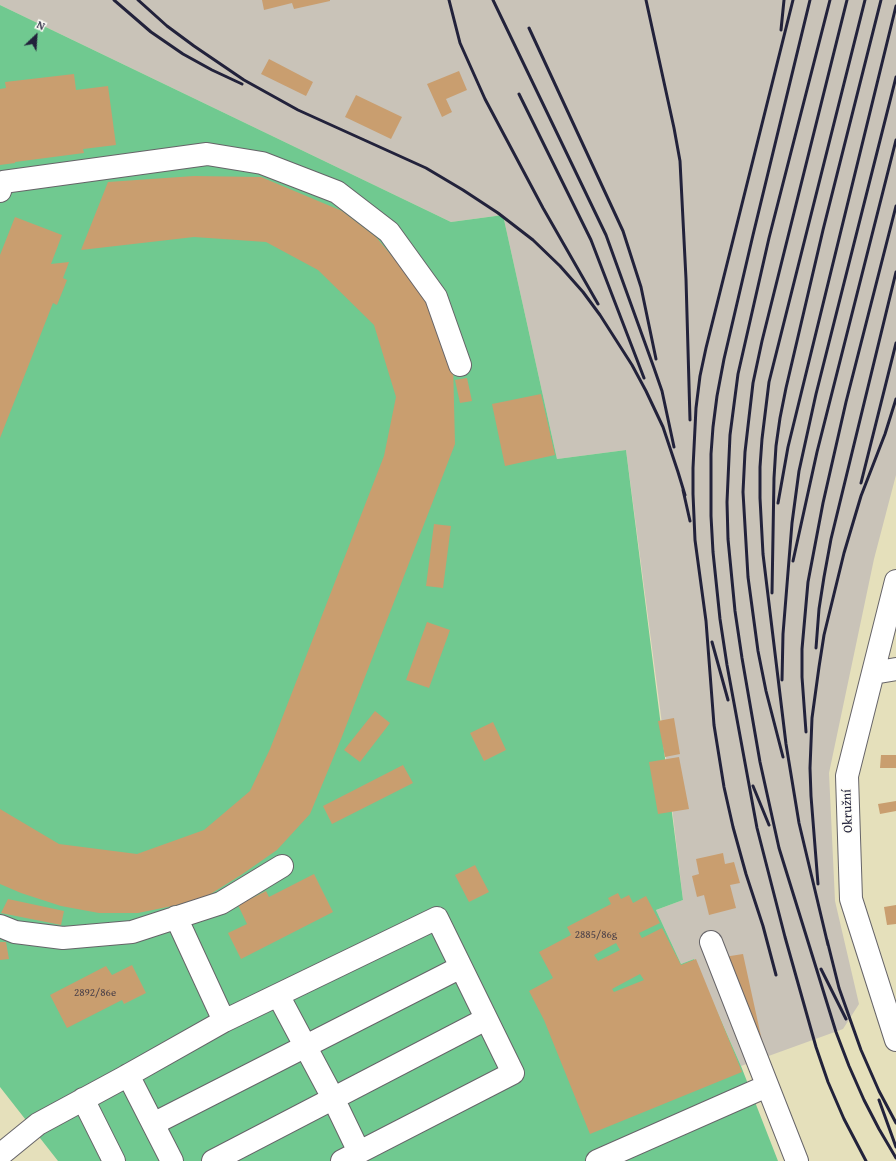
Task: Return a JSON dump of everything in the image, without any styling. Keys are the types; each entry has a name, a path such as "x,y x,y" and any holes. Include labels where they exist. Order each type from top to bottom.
{"street":[{"path":"1,185 207,154 262,163 337,192 389,232 436,297 460,365"},
{"name":"Okružní","path":"895,1037 851,899 847,776 896,581"},
{"path":"873,673 896,669"},
{"path":"0,926 15,932 63,938 132,932 221,903 282,866"},
{"path":"176,917 224,1021"},
{"path":"0,1155 38,1124 224,1021 278,994 437,918 513,1073 351,1157 333,1098 278,994"},
{"path":"711,942 797,1161"},
{"path":"153,1124 461,967"},
{"path":"213,1161 486,1019"},
{"path":"128,1075 172,1161"},
{"path":"597,1161 767,1086"},
{"path":"83,1099 114,1161"}],"shaded area":[{"path":"0,0 896,0 896,475 874,559 829,773 835,901 859,1004 843,1029 741,1066 694,959 681,964 656,910 683,900 661,716 626,450 557,459 503,215 451,222 0,5"}],"green space":[{"path":"0,5 451,222 503,215 557,459 626,450 683,900 656,910 681,964 694,959 741,1066 778,1161 58,1161 0,1087"}],"building":[{"path":"262,0 330,1 294,9 292,3 264,10"},
{"path":"269,59 313,82 306,96 261,74"},
{"path":"459,71 467,90 446,99 452,112 442,117 427,84"},
{"path":"74,74 76,90 108,86 116,145 83,149 84,153 0,165 0,89 6,88 5,82"},
{"path":"356,95 402,117 391,139 345,117"},
{"path":"194,176 261,177 342,211 376,237 423,293 453,362 455,444 341,739 310,814 277,850 209,895 177,905 138,913 99,913 61,906 21,893 0,884 0,809 59,844 137,854 204,830 250,791 270,749 384,456 396,397 374,325 318,270 266,242 194,237 81,250 108,182"},
{"path":"15,217 62,235 51,264 69,262 63,278 67,280 57,305 53,303 0,438 0,255"},
{"path":"467,378 472,401 460,403 455,380"},
{"path":"541,394 555,455 505,466 492,404"},
{"path":"434,524 451,526 443,588 426,586"},
{"path":"427,622 450,630 429,688 406,680"},
{"path":"375,711 390,723 360,762 344,750"},
{"path":"674,718 680,754 665,757 658,721"},
{"path":"493,722 506,750 484,761 470,733"},
{"path":"881,755 896,755 896,768 880,768"},
{"path":"679,757 689,809 658,814 649,762"},
{"path":"403,765 413,783 332,824 323,806"},
{"path":"896,801 896,811 880,814 878,804"},
{"path":"723,853 725,864 734,862 740,883 730,885 736,908 709,915 704,895 697,897 692,876 699,874 696,859"},
{"path":"475,865 489,892 469,902 455,875"},
{"path":"314,874 333,912 241,959 228,933 247,924 238,905 266,891 269,897"},
{"path":"618,893 621,899 629,895 633,903 646,896 660,923 639,933 642,938 662,928 681,965 696,959 742,1072 590,1134 544,1020 529,991 553,978 539,952 571,935 567,927 611,904 608,898","holes":["616,943 620,950 598,961 594,955","640,974 644,980 614,992 612,989"]},
{"path":"8,899 64,911 61,925 1,913"},
{"path":"896,905 896,924 887,925 884,907"},
{"path":"0,942 6,942 9,959 0,960"},
{"path":"743,954 764,1050 724,957"},
{"path":"132,965 146,993 124,1004 122,1000 67,1028 50,995 106,966 112,975"}],"railway":[{"path":"114,0 151,32 183,54 242,84"},
{"path":"138,0 167,26 244,80 298,110 426,168 498,213 533,240 560,266 583,292 600,315 632,365 663,427 685,495"},
{"path":"449,0 460,43 485,99 543,208 598,304"},
{"path":"493,0 606,235 662,391 674,447"},
{"path":"646,0 680,161 686,279 690,420"},
{"path":"781,30 784,0"},
{"path":"776,975 763,926 746,874 724,787 714,725 706,621 695,540 693,468 696,408 700,376 793,0"},
{"path":"810,0 724,359 713,427 711,454 711,516 720,619 757,828 785,937 816,1047 828,1082 844,1119 866,1161"},
{"path":"830,0 769,238 738,374 730,435 727,502 728,539 735,611 742,658 760,762 779,848 836,1032 864,1100 896,1158"},
{"path":"783,757 766,691 758,651 748,577 743,492 745,452 753,383 762,341 847,0"},
{"path":"828,945 799,823 786,744 763,554 760,467 769,382 865,0"},
{"path":"772,593 774,478 780,418 823,230 881,0"},
{"path":"778,503 788,447 896,6"},
{"path":"529,28 623,231 641,287 656,359"},
{"path":"782,680 783,634 792,523 799,471 816,394 896,77"},
{"path":"519,94 591,240 644,378"},
{"path":"793,561 817,452 896,140"},
{"path":"806,732 802,677 802,649 808,582 823,503 846,402 896,206"},
{"path":"816,648 819,609 831,539 896,272"},
{"path":"861,483 896,343"},
{"path":"818,884 810,768 812,718 824,635 844,553 861,496 885,434 896,399"},
{"path":"683,490 690,521"},
{"path":"712,642 728,700"},
{"path":"753,786 769,825"},
{"path":"827,940 839,988 861,1050 879,1091 896,1123"},
{"path":"821,969 846,1019"},
{"path":"879,1100 896,1147"}]}
